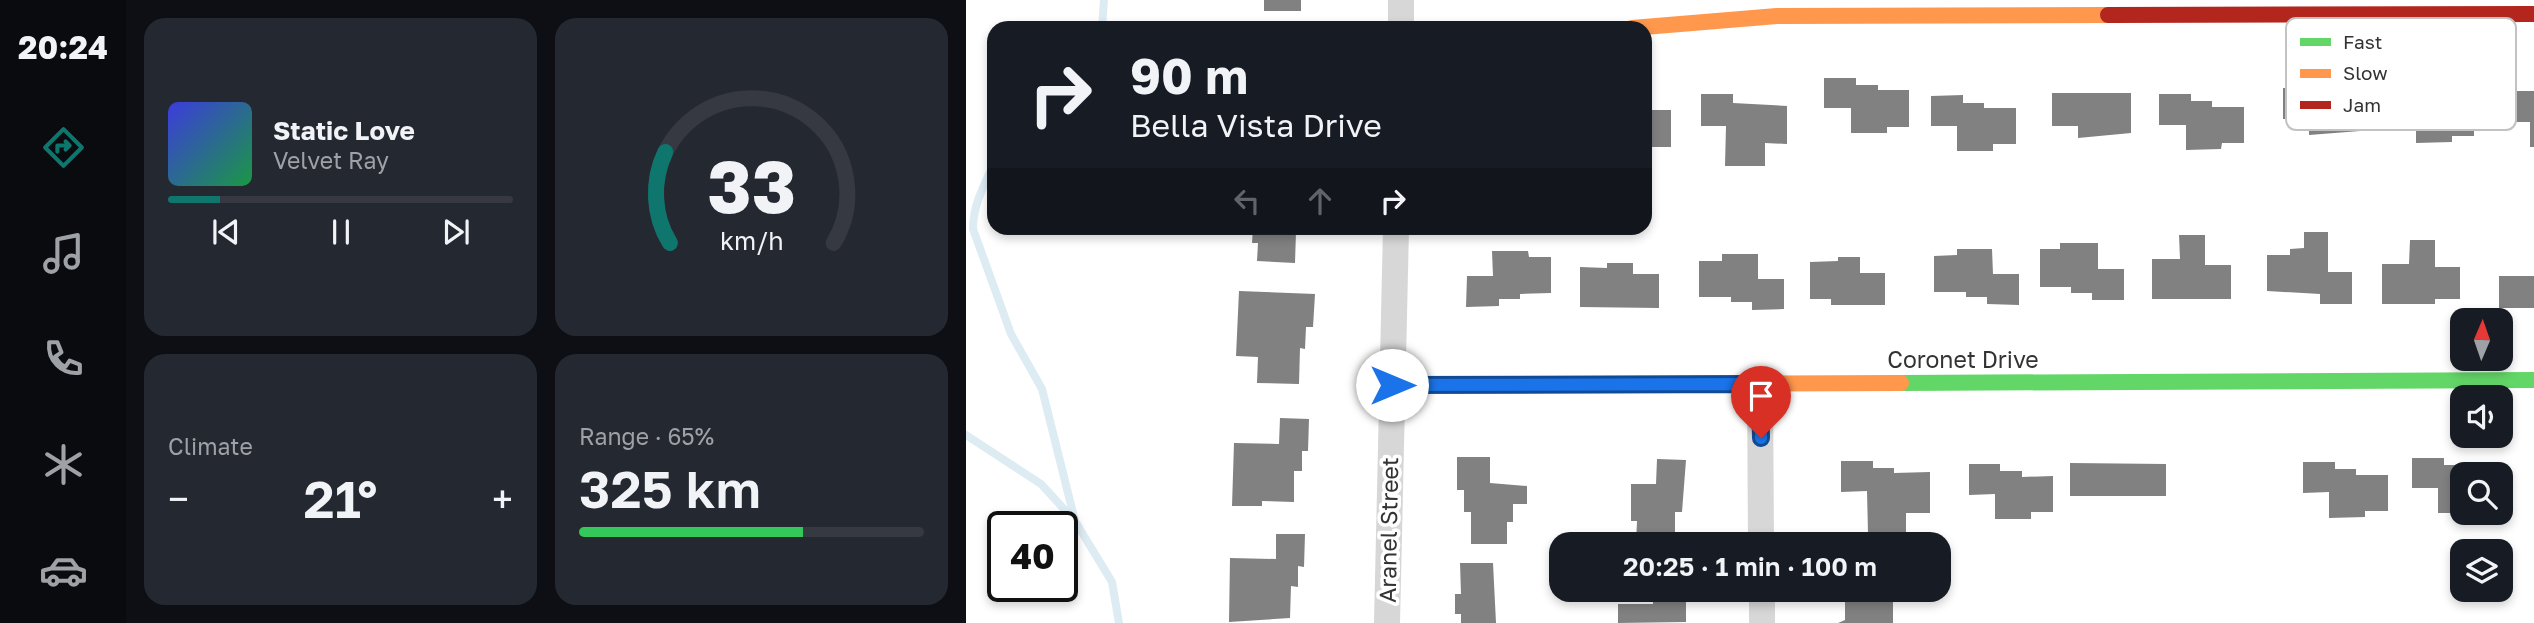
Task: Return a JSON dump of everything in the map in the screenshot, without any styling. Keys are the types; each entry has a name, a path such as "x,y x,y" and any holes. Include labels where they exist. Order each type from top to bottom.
{"street":[{"path":"1401,0 1401,21"},
{"path":"1652,25 1777,8 2534,14"},
{"name":"Aranel Street","path":"1387,623 1396,235"},
{"name":"Coronet Drive","path":"1392,385 2534,380"},
{"path":"1760,384 1761,532"},
{"path":"1762,602 1762,623"}],"building":[{"path":"1264,0 1301,0 1301,11 1264,11"},
{"path":"1824,78 1856,78 1856,85 1878,85 1878,90 1909,90 1909,127 1887,127 1887,133 1851,133 1851,108 1824,108"},
{"path":"2283,88 2286,88 2286,119 2283,119"},
{"path":"2516,91 2534,91 2534,147 2530,147 2530,122 2516,122"},
{"path":"2052,93 2131,93 2131,133 2078,138 2078,126 2052,126"},
{"path":"1701,94 1733,94 1733,103 1787,106 1787,144 1765,143 1765,166 1725,166 1726,126 1701,126"},
{"path":"2159,94 2191,94 2191,101 2212,101 2212,107 2244,107 2244,143 2222,143 2221,149 2186,150 2186,125 2159,125"},
{"path":"1963,95 1963,103 1984,103 1984,108 2016,108 2016,144 1993,144 1993,151 1957,151 1957,126 1931,126 1931,96"},
{"path":"1652,110 1671,110 1671,147 1652,147"},
{"path":"2309,130 2360,130 2360,131 2309,135"},
{"path":"2416,130 2474,130 2474,136 2452,136 2452,142 2416,143"},
{"path":"2304,232 2328,232 2328,272 2352,272 2352,304 2320,304 2320,294 2267,291 2267,255 2290,255 2290,249 2304,248"},
{"path":"1253,235 1296,235 1295,263 1257,261 1258,243 1252,243"},
{"path":"2179,235 2205,235 2205,265 2231,265 2231,299 2152,299 2152,259 2180,259"},
{"path":"2410,240 2435,240 2435,267 2460,267 2460,299 2435,299 2435,304 2382,304 2382,264 2409,264"},
{"path":"2060,243 2098,243 2098,269 2124,269 2124,300 2092,300 2092,293 2071,293 2071,287 2040,287 2040,249 2060,249"},
{"path":"1957,249 1992,249 1993,274 2019,274 2019,305 1987,304 1987,297 1966,297 1966,292 1934,292 1934,256 1957,255"},
{"path":"1492,251 1528,251 1529,257 1551,257 1551,293 1520,294 1520,299 1499,299 1499,306 1466,307 1467,276 1493,276"},
{"path":"1722,254 1758,254 1758,279 1784,279 1784,309 1752,310 1752,302 1731,302 1731,297 1699,297 1699,261 1722,261"},
{"path":"1838,257 1860,257 1860,273 1885,273 1885,305 1831,305 1831,299 1810,299 1810,262 1838,261"},
{"path":"1607,263 1633,263 1633,274 1659,274 1659,308 1580,307 1580,267 1607,268"},
{"path":"2499,276 2534,276 2534,308 2499,308"},
{"path":"1239,291 1315,294 1313,327 1306,327 1305,349 1300,348 1299,384 1257,383 1258,357 1236,356"},
{"path":"1280,418 1309,419 1308,451 1302,451 1302,471 1294,471 1294,502 1262,501 1262,506 1232,506 1234,443 1279,444"},
{"path":"1457,457 1490,457 1490,483 1527,486 1527,504 1513,504 1513,522 1507,522 1507,544 1471,544 1471,512 1464,512 1464,490 1457,490"},
{"path":"2412,458 2444,458 2444,465 2450,465 2450,513 2438,513 2438,488 2412,488"},
{"path":"1657,459 1686,460 1682,512 1675,512 1675,532 1636,532 1637,521 1631,521 1631,484 1656,484"},
{"path":"1841,461 1873,461 1873,468 1894,468 1894,473 1930,472 1930,513 1906,513 1906,532 1868,532 1867,491 1841,492"},
{"path":"2303,462 2335,462 2335,469 2356,469 2356,475 2388,475 2388,511 2365,511 2365,517 2329,518 2329,492 2303,493"},
{"path":"2070,463 2166,464 2166,496 2070,496"},
{"path":"1969,464 2000,464 2000,471 2022,471 2022,477 2053,476 2053,512 2031,512 2031,519 1995,519 1995,494 1969,495"},
{"path":"1276,534 1305,534 1304,567 1298,566 1298,587 1291,586 1290,618 1229,622 1230,558 1276,559"},
{"path":"1460,563 1493,563 1496,623 1461,623 1461,614 1455,614 1455,594 1461,594"},
{"path":"1686,602 1686,622 1618,623 1618,604"},
{"path":"1845,602 1893,602 1893,623 1838,623 1845,620"}],"waterway":[{"path":"1102,21 1104,0"},
{"path":"987,179 977,203 973,229 1011,334 1042,389 1072,511"},
{"path":"966,435 1041,484 1075,521 1112,582 1119,623"}],"traffic: fast":[{"path":"1901,383 2534,380"}],"traffic: slow":[{"path":"1652,26 1777,16 2108,15"},
{"path":"1392,385 1901,383"}],"traffic: jam":[{"path":"2108,15 2534,14"}],"route":[{"path":"1392,385 1760,384 1761,438"}]}
